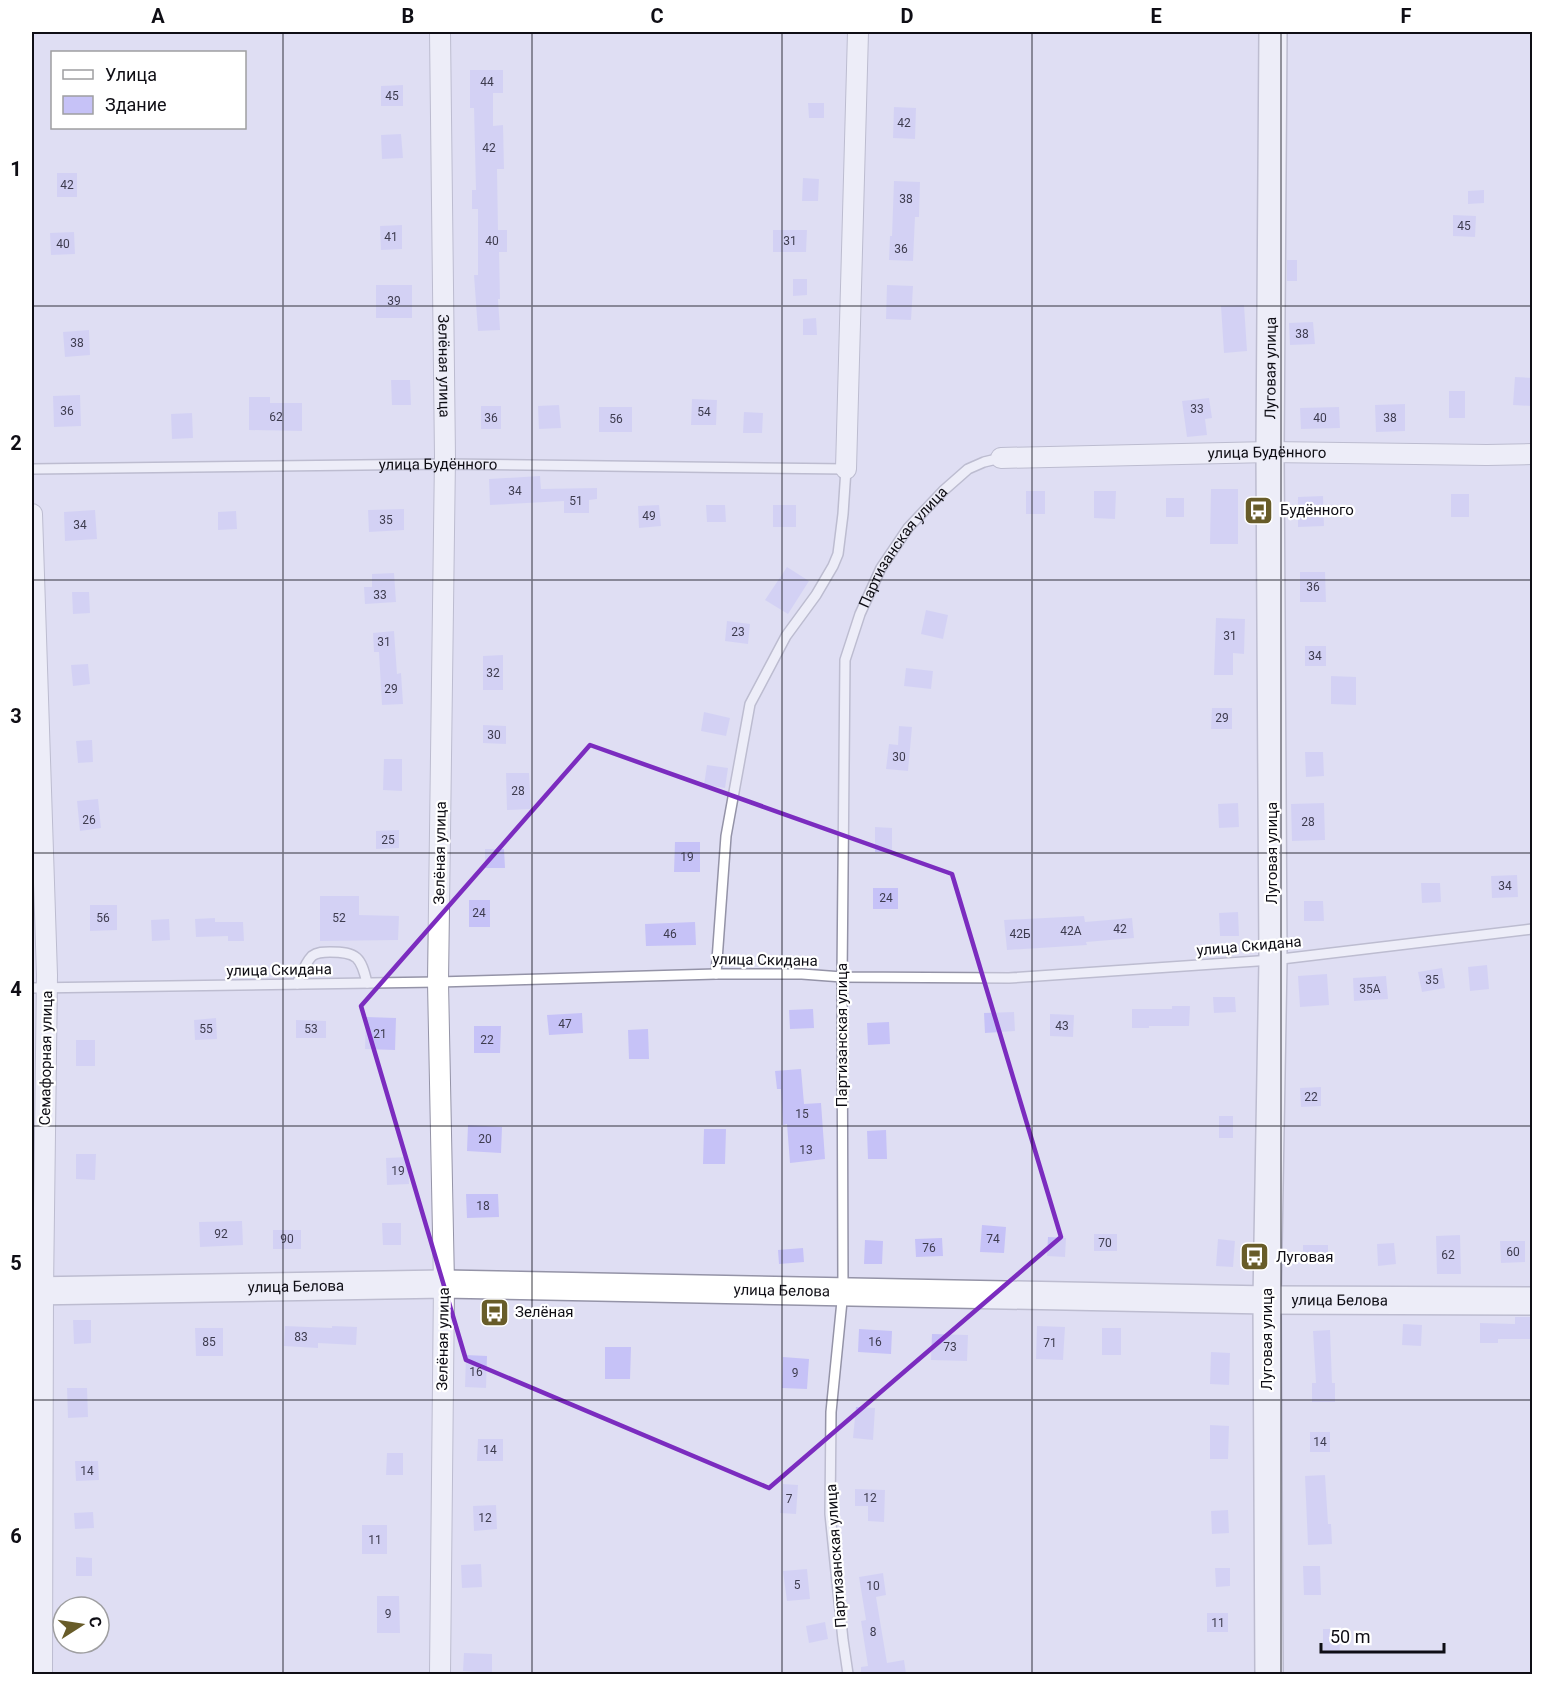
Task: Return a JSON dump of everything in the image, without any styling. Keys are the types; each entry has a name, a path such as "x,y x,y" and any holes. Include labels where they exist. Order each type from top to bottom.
{"street":[{"name":"Зелёная улица","path":"440,32 445,464 438,982 444,1284 440,1674"},
{"path":"846,469 858,32"},
{"name":"Луговая улица","path":"1269,1674 1267,1300 1273,960 1270,452 1273,32"},
{"name":"улица Будённого","path":"1001,458 1270,452 1533,454"},
{"name":"Семафорная улица","path":"32,514 39,988 38,1291 42,1674"},
{"name":"улица Белова","path":"38,1291 444,1284 1267,1300 1533,1301"}],"lane":[{"name":"Партизанская улица","path":"848,1674 830,1514 831,1412 843,1291 842,977 845,660 861,614 881,568 909,528 943,491 968,469 1001,458"},
{"name":"улица Будённого","path":"32,469 445,464 846,469"},
{"path":"716,974 726,836 750,704 786,636 822,585 838,554 846,469"},
{"name":"улица Скидана","path":"39,988 438,982 716,974 1009,978 1273,960 1533,929"},
{"path":"297,984 307,962 314,953 324,952 348,952 354,955 358,959 367,983"}],"highlighted area":[{"path":"590,745 952,874 1061,1237 769,1488 466,1360 361,1006"}],"building":[{"path":"470,70 503,70 503,93 493,93 493,126 503,125 504,169 497,169 498,230 507,230 507,252 499,252 500,330 478,331 474,275 478,275 478,209 472,209 472,190 476,190 474,108 470,108"},
{"path":"403,85 403,106 381,106 381,86"},
{"path":"808,103 824,103 824,118 809,118"},
{"path":"894,107 916,108 915,139 893,138"},
{"path":"401,134 403,158 382,159 381,135"},
{"path":"57,173 77,173 77,197 57,197"},
{"path":"803,178 819,179 818,201 802,201"},
{"path":"894,181 920,182 919,217 915,217 913,261 889,260"},
{"path":"1484,190 1484,203 1468,204 1468,191"},
{"path":"1453,215 1476,216 1475,237 1453,236"},
{"path":"402,225 402,249 381,250 380,226"},
{"path":"773,230 807,230 806,252 773,252"},
{"path":"74,232 75,254 51,255 50,233"},
{"path":"1287,260 1297,260 1297,281 1287,281"},
{"path":"793,279 807,279 807,295 793,296"},
{"path":"376,285 412,285 412,318 376,318"},
{"path":"887,285 913,286 911,320 886,319"},
{"path":"1244,305 1247,351 1224,353 1221,306"},
{"path":"816,318 817,335 803,335 803,319"},
{"path":"1313,322 1315,344 1290,345 1289,323"},
{"path":"89,330 90,355 65,357 63,332"},
{"path":"1515,377 1533,378 1532,406 1513,405"},
{"path":"391,380 410,380 411,405 392,405"},
{"path":"1449,391 1465,391 1465,418 1449,418"},
{"path":"80,395 81,426 54,427 53,396"},
{"path":"249,397 270,397 270,403 302,403 302,431 249,430"},
{"path":"1209,398 1212,418 1205,419 1207,435 1187,437 1182,401"},
{"path":"692,399 717,400 716,425 691,425"},
{"path":"1405,404 1405,431 1376,432 1375,405"},
{"path":"559,405 561,428 539,429 538,406"},
{"path":"481,406 501,406 501,429 481,429"},
{"path":"599,407 632,407 632,432 599,432"},
{"path":"1339,407 1340,428 1301,429 1300,408"},
{"path":"744,412 763,413 762,433 743,433"},
{"path":"192,413 193,438 172,439 171,414"},
{"path":"540,476 541,489 597,488 597,499 589,500 589,513 564,513 564,501 490,505 489,479"},
{"path":"1211,489 1238,489 1238,544 1210,544"},
{"path":"1026,491 1045,491 1045,514 1026,514"},
{"path":"1094,491 1116,491 1115,519 1094,518"},
{"path":"1451,494 1469,494 1469,517 1451,517"},
{"path":"1323,496 1324,526 1298,527 1298,497"},
{"path":"1166,498 1184,498 1184,517 1166,517"},
{"path":"659,505 661,526 639,528 638,506"},
{"path":"706,505 725,505 726,522 707,522"},
{"path":"773,505 796,505 796,527 773,527"},
{"path":"404,509 404,530 369,532 368,510"},
{"path":"95,510 97,539 65,541 64,512"},
{"path":"236,511 237,529 218,530 218,512"},
{"path":"787,567 809,581 788,614 765,600"},
{"path":"1300,572 1325,572 1326,602 1300,602"},
{"path":"394,573 396,602 365,604 364,587 372,587 372,574"},
{"path":"72,592 89,592 90,613 73,614"},
{"path":"926,610 948,615 943,639 921,634"},
{"path":"1216,618 1245,619 1244,654 1233,653 1233,675 1214,675"},
{"path":"727,621 750,624 748,644 725,641"},
{"path":"394,631 397,674 401,673 403,704 382,705 379,652 374,652 373,633"},
{"path":"1305,646 1326,646 1326,666 1305,666"},
{"path":"503,655 503,690 483,690 483,656"},
{"path":"88,664 90,684 73,686 71,665"},
{"path":"906,668 933,671 931,689 904,686"},
{"path":"1331,676 1356,677 1356,705 1331,704"},
{"path":"1212,708 1232,708 1232,729 1211,729"},
{"path":"704,712 730,718 726,736 701,731"},
{"path":"483,725 506,726 506,744 483,743"},
{"path":"899,726 912,727 908,771 886,769 889,744 898,745"},
{"path":"92,740 93,762 78,763 76,741"},
{"path":"1305,752 1323,752 1324,776 1306,777"},
{"path":"384,759 402,759 402,791 383,790"},
{"path":"707,765 728,768 725,788 704,785"},
{"path":"506,773 529,773 531,809 507,810"},
{"path":"98,799 101,828 80,831 77,801"},
{"path":"1238,803 1239,827 1219,828 1218,804"},
{"path":"1324,803 1325,840 1292,841 1291,804"},
{"path":"875,827 892,828 892,852 875,852"},
{"path":"399,830 399,848 376,849 376,831"},
{"path":"675,842 700,842 700,872 674,872"},
{"path":"485,849 504,849 505,868 485,868"},
{"path":"1517,875 1518,897 1492,898 1491,876"},
{"path":"1421,883 1440,883 1441,902 1422,903"},
{"path":"873,888 898,888 898,909 873,909"},
{"path":"320,896 359,896 359,915 399,916 398,940 320,941"},
{"path":"469,900 490,900 490,927 469,927"},
{"path":"1304,901 1323,901 1324,921 1304,921"},
{"path":"90,905 117,905 117,930 90,931"},
{"path":"1238,912 1239,936 1220,936 1219,913"},
{"path":"1084,916 1085,922 1132,918 1134,938 1086,942 1087,945 1007,950 1004,920"},
{"path":"215,918 215,922 243,922 244,941 228,941 228,936 196,937 195,919"},
{"path":"169,919 170,940 152,941 151,920"},
{"path":"695,922 696,945 646,946 645,924"},
{"path":"1487,965 1489,989 1470,991 1468,967"},
{"path":"1442,968 1445,988 1422,992 1418,972"},
{"path":"1327,974 1329,1005 1300,1007 1298,976"},
{"path":"1386,976 1388,999 1354,1001 1353,978"},
{"path":"1213,997 1235,997 1236,1012 1214,1013"},
{"path":"1172,1006 1190,1006 1189,1026 1132,1028 1132,1009 1172,1009"},
{"path":"813,1009 814,1028 790,1029 789,1010"},
{"path":"1014,1012 1015,1031 985,1033 984,1013"},
{"path":"582,1013 583,1033 549,1035 547,1015"},
{"path":"1050,1014 1074,1015 1073,1037 1050,1036"},
{"path":"366,1017 396,1018 395,1050 365,1049"},
{"path":"216,1018 217,1039 195,1040 194,1020"},
{"path":"296,1020 326,1021 326,1038 296,1038"},
{"path":"889,1022 890,1044 868,1045 867,1023"},
{"path":"474,1026 501,1026 500,1053 474,1053"},
{"path":"648,1029 649,1059 629,1059 628,1030"},
{"path":"76,1040 95,1040 95,1066 76,1066"},
{"path":"801,1069 804,1104 821,1103 825,1159 790,1163 787,1124 783,1125 781,1089 777,1089 775,1071"},
{"path":"1321,1087 1321,1106 1301,1107 1300,1088"},
{"path":"1219,1116 1233,1116 1233,1138 1219,1138"},
{"path":"468,1125 502,1127 501,1153 467,1151"},
{"path":"704,1129 726,1129 725,1164 703,1164"},
{"path":"886,1130 887,1159 868,1159 867,1131"},
{"path":"76,1154 96,1154 95,1180 76,1179"},
{"path":"408,1157 409,1184 387,1185 386,1158"},
{"path":"466,1194 498,1194 499,1217 467,1218"},
{"path":"242,1221 243,1245 200,1247 199,1222"},
{"path":"382,1223 401,1223 401,1245 383,1245"},
{"path":"982,1225 1006,1227 1004,1253 980,1252"},
{"path":"273,1230 301,1230 301,1249 273,1249"},
{"path":"1094,1234 1117,1234 1117,1251 1094,1251"},
{"path":"1460,1235 1461,1274 1437,1274 1436,1236"},
{"path":"1048,1237 1066,1238 1065,1257 1047,1256"},
{"path":"942,1238 943,1256 916,1257 915,1239"},
{"path":"1218,1239 1235,1241 1233,1267 1216,1266"},
{"path":"865,1240 883,1241 882,1264 864,1264"},
{"path":"1500,1241 1525,1241 1525,1262 1501,1263"},
{"path":"1394,1243 1396,1264 1378,1266 1377,1244"},
{"path":"1303,1245 1328,1245 1328,1264 1303,1264"},
{"path":"803,1248 804,1262 779,1264 778,1250"},
{"path":"1515,1317 1533,1317 1533,1339 1498,1339 1498,1343 1480,1343 1480,1323 1515,1324"},
{"path":"73,1320 91,1320 91,1343 74,1344"},
{"path":"1403,1324 1422,1325 1421,1346 1402,1345"},
{"path":"285,1326 357,1327 356,1345 318,1343 318,1348 284,1346"},
{"path":"1037,1326 1065,1327 1063,1360 1036,1359"},
{"path":"195,1328 223,1328 223,1356 196,1356"},
{"path":"1102,1328 1121,1328 1121,1355 1102,1355"},
{"path":"859,1329 892,1331 891,1354 858,1352"},
{"path":"1330,1330 1335,1402 1312,1402 1312,1383 1316,1383 1313,1331"},
{"path":"932,1334 968,1335 967,1361 931,1360"},
{"path":"605,1347 631,1347 630,1379 605,1379"},
{"path":"1211,1352 1230,1353 1229,1385 1210,1384"},
{"path":"466,1355 487,1356 486,1388 465,1387"},
{"path":"783,1357 809,1359 807,1389 782,1388"},
{"path":"67,1388 87,1388 88,1417 68,1418"},
{"path":"856,1407 875,1408 873,1440 853,1438"},
{"path":"1210,1425 1229,1426 1228,1459 1210,1459"},
{"path":"1310,1432 1330,1432 1330,1452 1310,1452"},
{"path":"478,1439 503,1439 503,1461 477,1461"},
{"path":"387,1453 403,1453 403,1475 386,1475"},
{"path":"75,1461 98,1461 99,1480 76,1481"},
{"path":"1325,1475 1328,1524 1331,1524 1332,1544 1308,1545 1305,1476"},
{"path":"783,1484 798,1485 796,1514 780,1513"},
{"path":"855,1489 885,1490 884,1522 868,1521 868,1506 855,1506"},
{"path":"496,1505 497,1529 474,1531 473,1506"},
{"path":"1228,1510 1229,1533 1212,1534 1211,1511"},
{"path":"93,1512 94,1528 75,1529 74,1513"},
{"path":"362,1525 387,1525 387,1554 362,1554"},
{"path":"76,1557 92,1558 92,1576 76,1576"},
{"path":"481,1564 482,1587 462,1588 461,1565"},
{"path":"1303,1566 1320,1566 1321,1595 1304,1595"},
{"path":"1215,1568 1230,1568 1230,1586 1216,1587"},
{"path":"807,1569 810,1599 787,1601 783,1571"},
{"path":"883,1573 886,1595 876,1597 887,1663 904,1660 906,1674 861,1674 861,1667 868,1666 861,1621 866,1620 859,1577"},
{"path":"377,1596 399,1596 400,1633 377,1633"},
{"path":"1207,1613 1228,1613 1228,1632 1207,1632"},
{"path":"825,1622 828,1639 809,1643 806,1626"},
{"path":"1323,1629 1339,1629 1340,1654 1323,1654"},
{"path":"464,1653 492,1654 492,1673 463,1671"}],"place":[{"name":"Будённого","path":"1259,510"},
{"name":"Луговая","path":"1255,1257"},
{"name":"Зелёная","path":"494,1312"}]}
